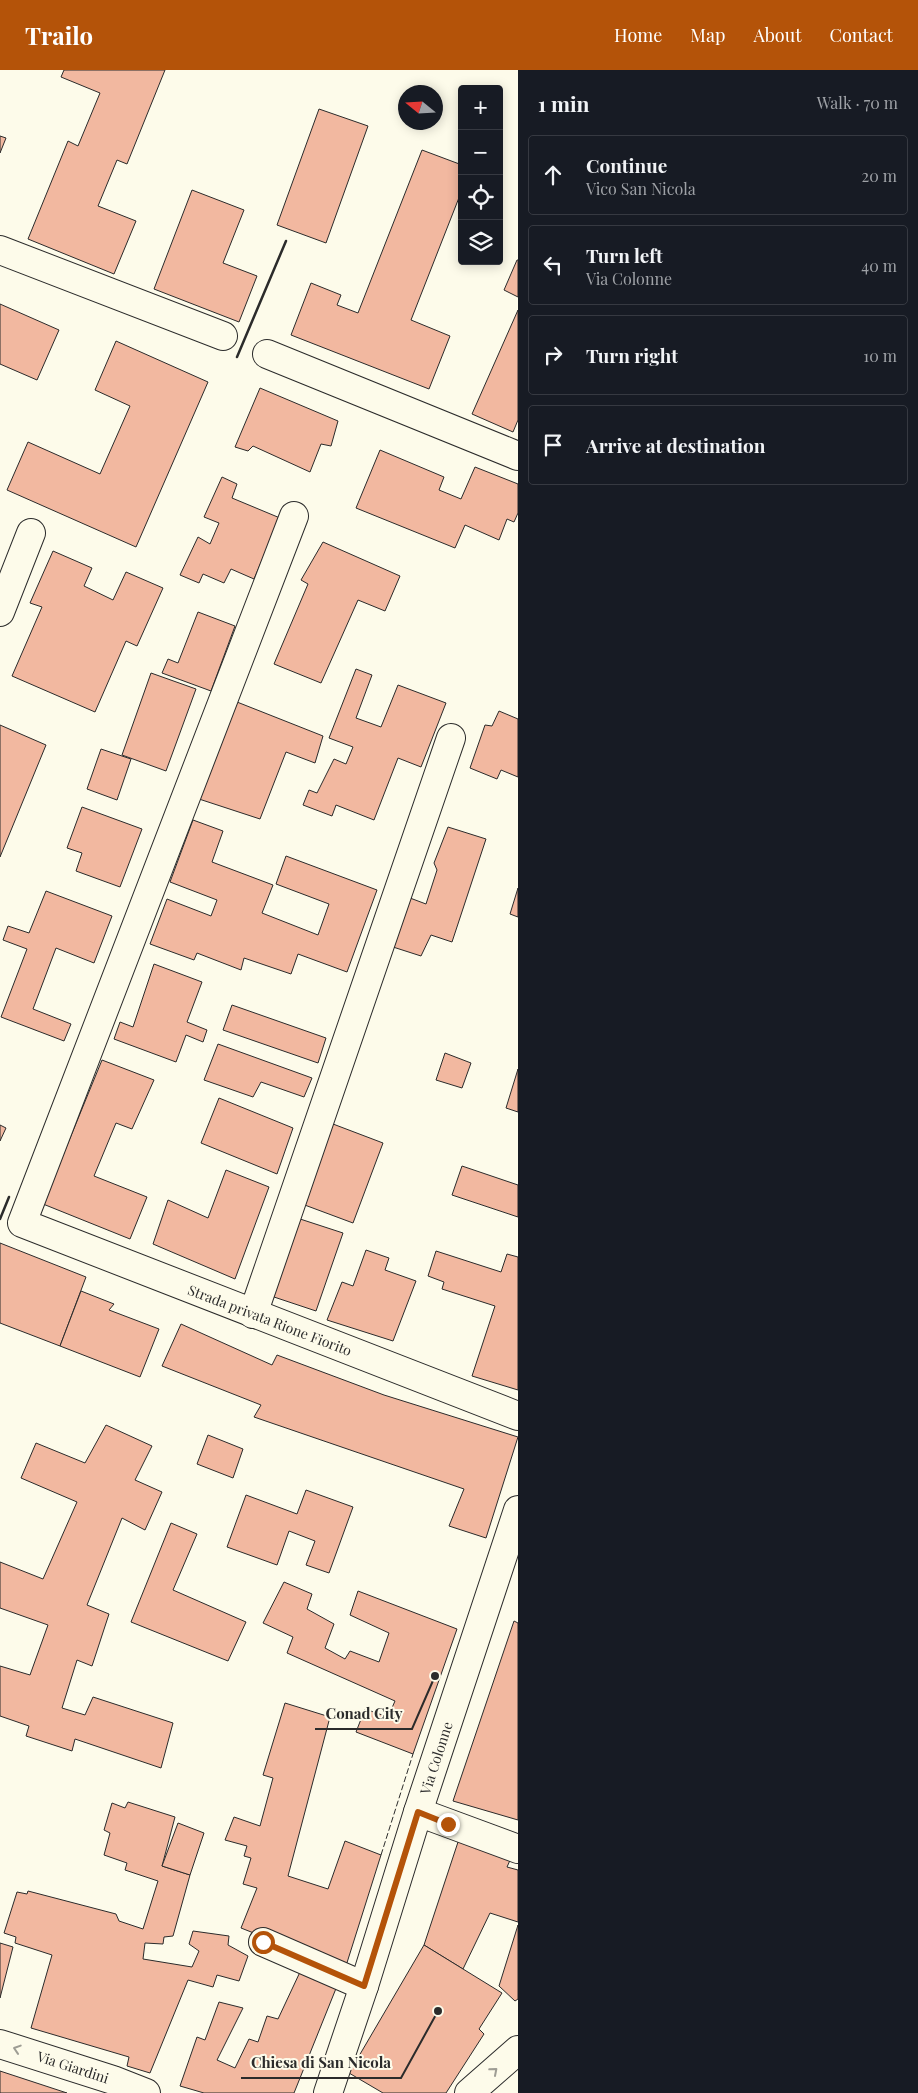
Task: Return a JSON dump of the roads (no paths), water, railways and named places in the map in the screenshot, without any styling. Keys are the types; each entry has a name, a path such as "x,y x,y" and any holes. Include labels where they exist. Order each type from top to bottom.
{"street":[{"path":"0,250 223,336"},
{"path":"267,354 518,456"},
{"name":"Strada privata Rione Fiorito","path":"294,516 22,1223 518,1416"},
{"path":"0,612 31,533"},
{"path":"253,1314 451,738"},
{"name":"Via Colonne","path":"328,2093 364,1986 418,1812 518,1510"},
{"path":"418,1812 518,1849"},
{"path":"263,1942 364,1986"},
{"name":"Via Giardini","path":"0,2044 113,2080 146,2093"},
{"path":"469,2093 518,2050"}],"place":[{"name":"Conad City","path":"435,1676"},
{"name":"Chiesa di San Nicola","path":"438,2011"}]}
